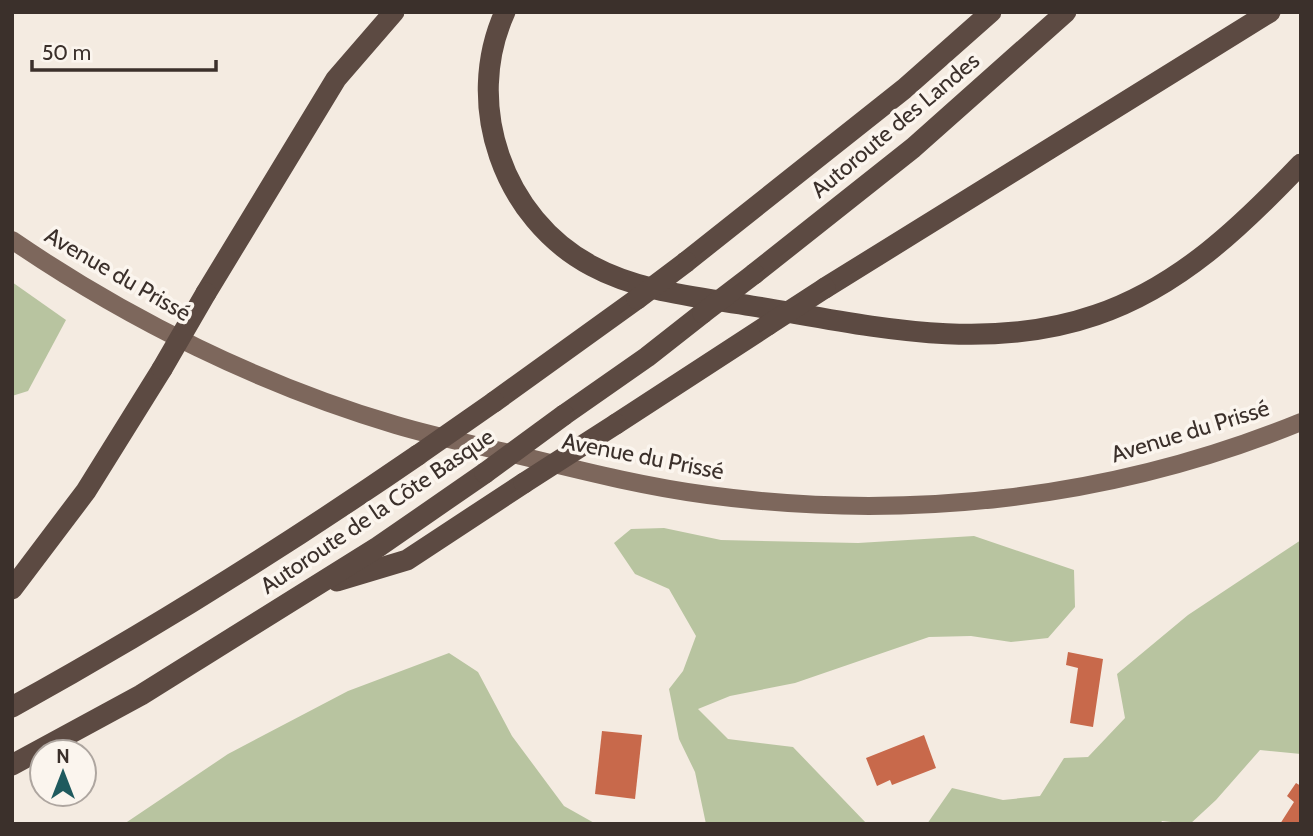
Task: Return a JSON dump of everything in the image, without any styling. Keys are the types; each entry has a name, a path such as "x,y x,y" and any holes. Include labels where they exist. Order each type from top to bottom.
{"highway":[{"path":"12,589 86,491 337,79 394,12"},
{"path":"505,12 493,47 487,87 491,129 509,181 532,215 568,251 591,266 610,274 671,292 901,331 983,336 1030,331 1097,315 1158,287 1185,270 1242,224 1301,164"},
{"name":"Autoroute des Landes","path":"686,262 904,89 991,12"},
{"name":"Autoroute des Landes","path":"754,274 913,148 1066,12"},
{"path":"309,590 407,559 825,288 1270,12"},
{"name":"Autoroute de la Côte Basque","path":"12,707 116,649 298,537 494,402 686,262"},
{"name":"Autoroute de la Côte Basque","path":"12,765 141,695 378,547 647,358 754,274"}],"main road":[{"name":"Avenue du Prissé","path":"12,240 43,262 135,316 311,396 424,432 617,480 710,495 786,503 888,506 939,505 1009,498 1124,478 1233,448 1301,422"}],"green space":[{"path":"12,282 66,320 28,391 12,396"},
{"path":"664,528 721,540 858,543 974,536 1074,570 1075,607 1048,638 1011,642 971,636 929,637 795,683 730,696 698,709 728,739 793,747 867,824 706,824 695,772 679,739 669,689 683,671 696,636 669,589 635,574 614,543 631,529"},
{"path":"1301,540 1301,754 1260,750 1216,800 1190,824 1162,821 1160,824 927,824 952,788 1003,800 1040,796 1064,758 1088,757 1125,718 1117,674 1188,615"},
{"path":"449,653 478,672 512,736 564,806 596,824 124,824 228,754 348,691"}],"building":[{"path":"1068,652 1103,659 1093,727 1070,723 1078,668 1066,665"},
{"path":"602,731 642,735 635,799 595,794"},
{"path":"924,735 936,768 892,785 890,780 877,786 866,758"},
{"path":"1296,783 1301,786 1301,824 1280,824 1294,802 1287,796"}]}
